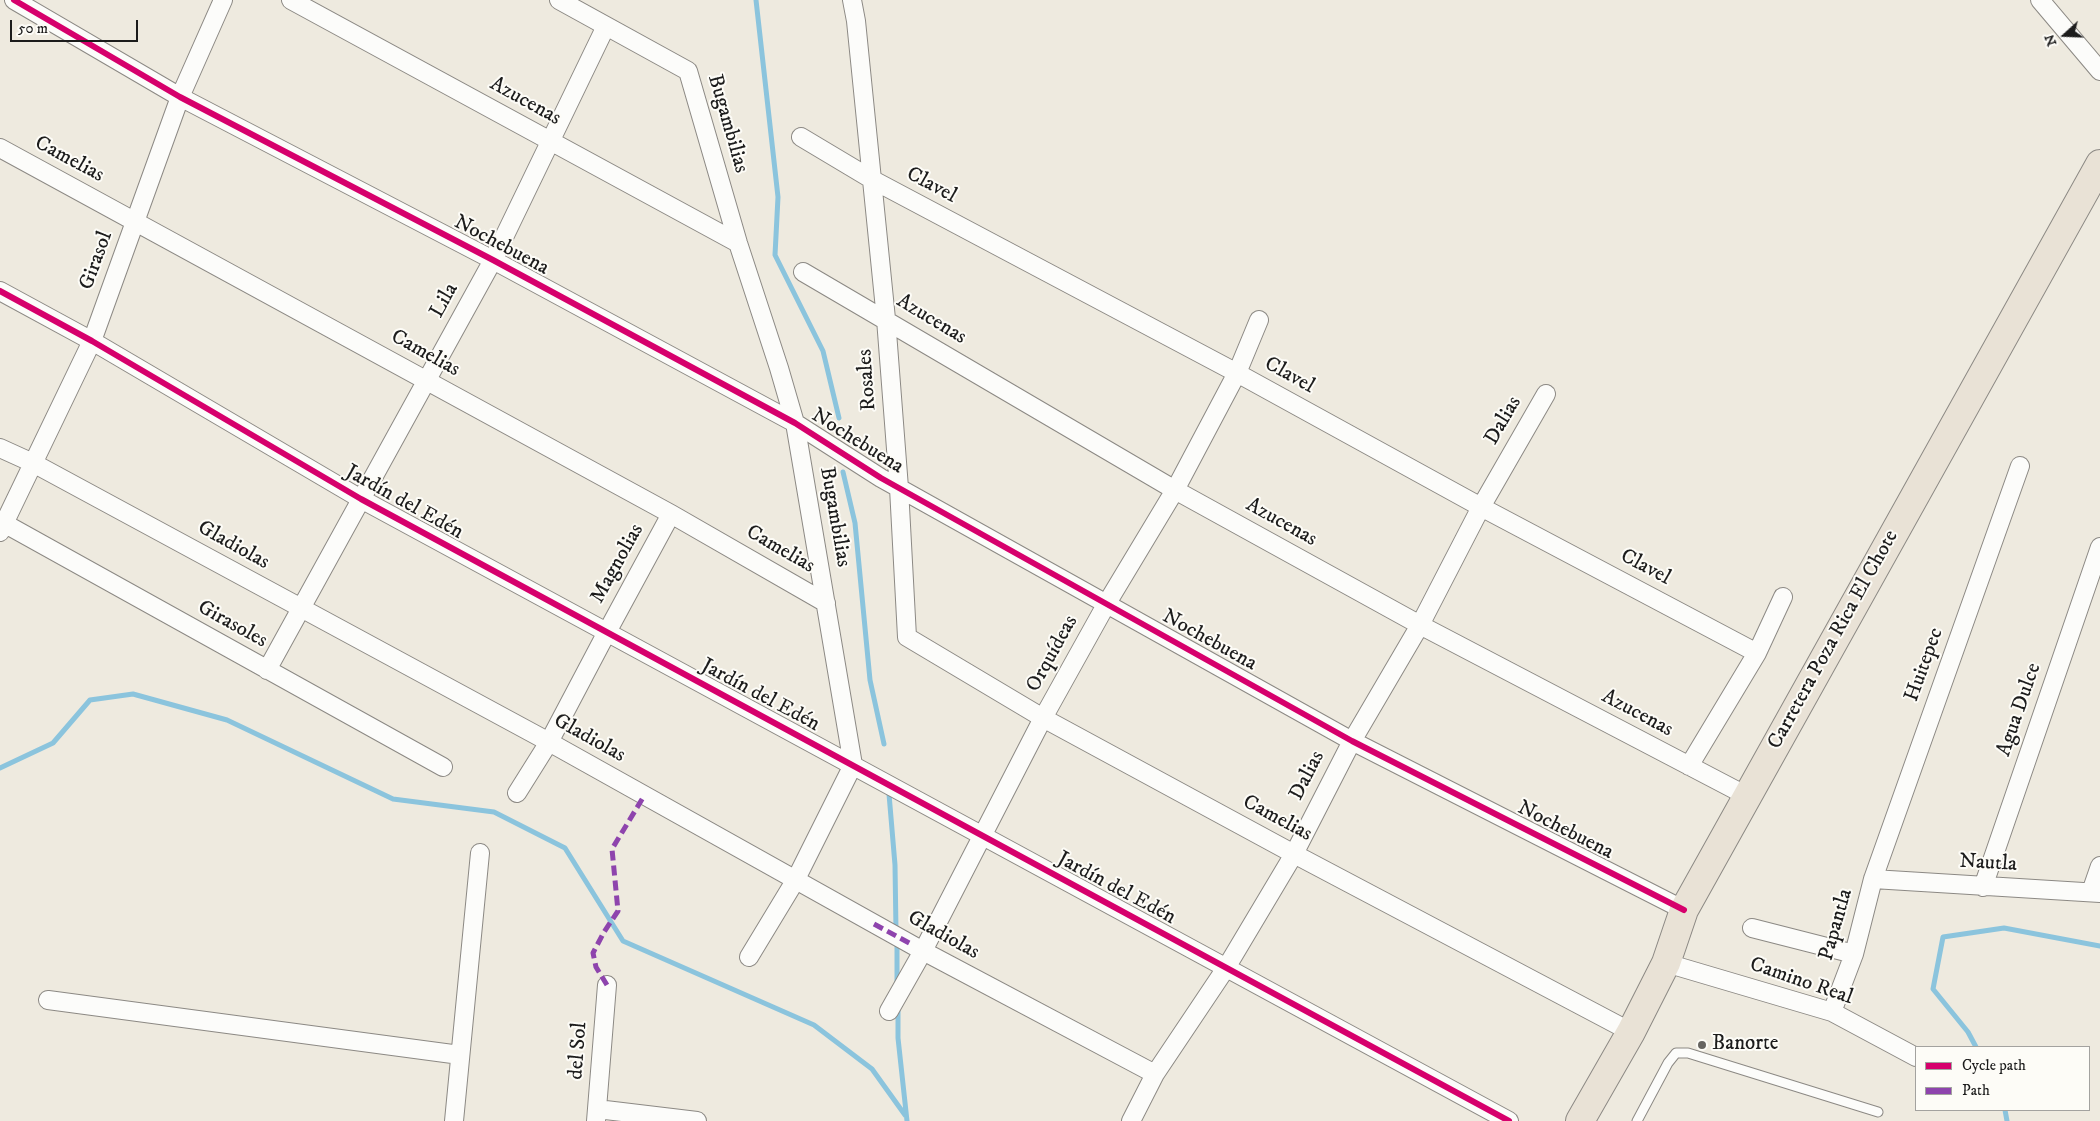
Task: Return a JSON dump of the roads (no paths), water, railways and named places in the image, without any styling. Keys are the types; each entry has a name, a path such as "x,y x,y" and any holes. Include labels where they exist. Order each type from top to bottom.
{"main road":[{"name":"Carretera Poza Rica El Chote","path":"1580,1121 1631,1032 1666,963 1684,910 2100,164"}],"street":[{"name":"Nochebuena","path":"14,0 180,97 493,260 794,423 881,478 1352,741 1684,910"},
{"name":"Girasol","path":"1,525 92,341 180,97 223,0"},
{"name":"Azucenas","path":"291,0 738,243"},
{"name":"Rosales","path":"852,0 856,21 873,180 886,319 899,488 907,637"},
{"path":"2040,0 2100,71"},
{"path":"562,1 606,26"},
{"name":"Lila","path":"267,670 493,260 606,26"},
{"name":"Bugambilias","path":"606,26 688,71 738,243 779,368 794,423 854,765"},
{"name":"Clavel","path":"801,137 873,180 1237,373 1480,508 1757,653"},
{"name":"Camelias","path":"0,148 672,514 826,603"},
{"name":"Azucenas","path":"803,272 1175,490 1420,625 1746,796"},
{"name":"Jardín del Edén","path":"0,291 92,341 361,498 1509,1121"},
{"name":"Orquídeas","path":"889,1011 918,948 983,836 1043,718 1107,603 1175,490 1237,373 1259,320"},
{"name":"Dalias","path":"1131,1121 1155,1074 1226,968 1294,854 1352,741 1420,625 1480,508 1546,394"},
{"name":"Gladiolas","path":"0,448 33,463 549,742 874,924 1155,1074"},
{"name":"Huitepec","path":"1873,879 2020,466"},
{"name":"Magnolias","path":"517,793 549,742 672,514"},
{"name":"Girasoles","path":"1,525 443,766"},
{"name":"Agua Dulce","path":"1983,887 2100,547"},
{"path":"1689,766 1757,653 1783,597"},
{"name":"Camelias","path":"907,637 1043,718 1294,854 1631,1032"},
{"path":"749,957 796,881 854,765"},
{"path":"454,1121 480,853"},
{"path":"2095,892 2100,866"},
{"name":"Nautla","path":"1873,879 1983,887 2095,892"},
{"name":"Papantla","path":"1832,1012 1854,954 1873,879"},
{"path":"1752,928 1854,954"},
{"name":"Camino Real","path":"1666,963 1832,1012 1915,1056"},
{"name":"del Sol","path":"597,1115 607,985"},
{"path":"48,1000 460,1055"},
{"path":"597,1115 697,1121"}],"lane":[{"path":"1638,1121 1668,1063 1676,1053 1688,1053 1878,1112"}],"waterway":[{"path":"756,0 778,197 775,255 823,351 839,418"},
{"path":"843,472 855,523 870,680 884,744"},
{"path":"0,768 53,743 90,700 133,694 227,720 393,799 494,812 565,848 623,941 814,1025 872,1069 905,1115"},
{"path":"889,794 895,865 896,931"},
{"path":"1975,1046 1968,1032 1933,989 1943,937 2004,928 2100,946"},
{"path":"897,942 897,986"},
{"path":"898,1007 898,1038 907,1121"},
{"path":"2005,1111 2007,1121"}],"place":[{"name":"Banorte","path":"1702,1045"}]}
